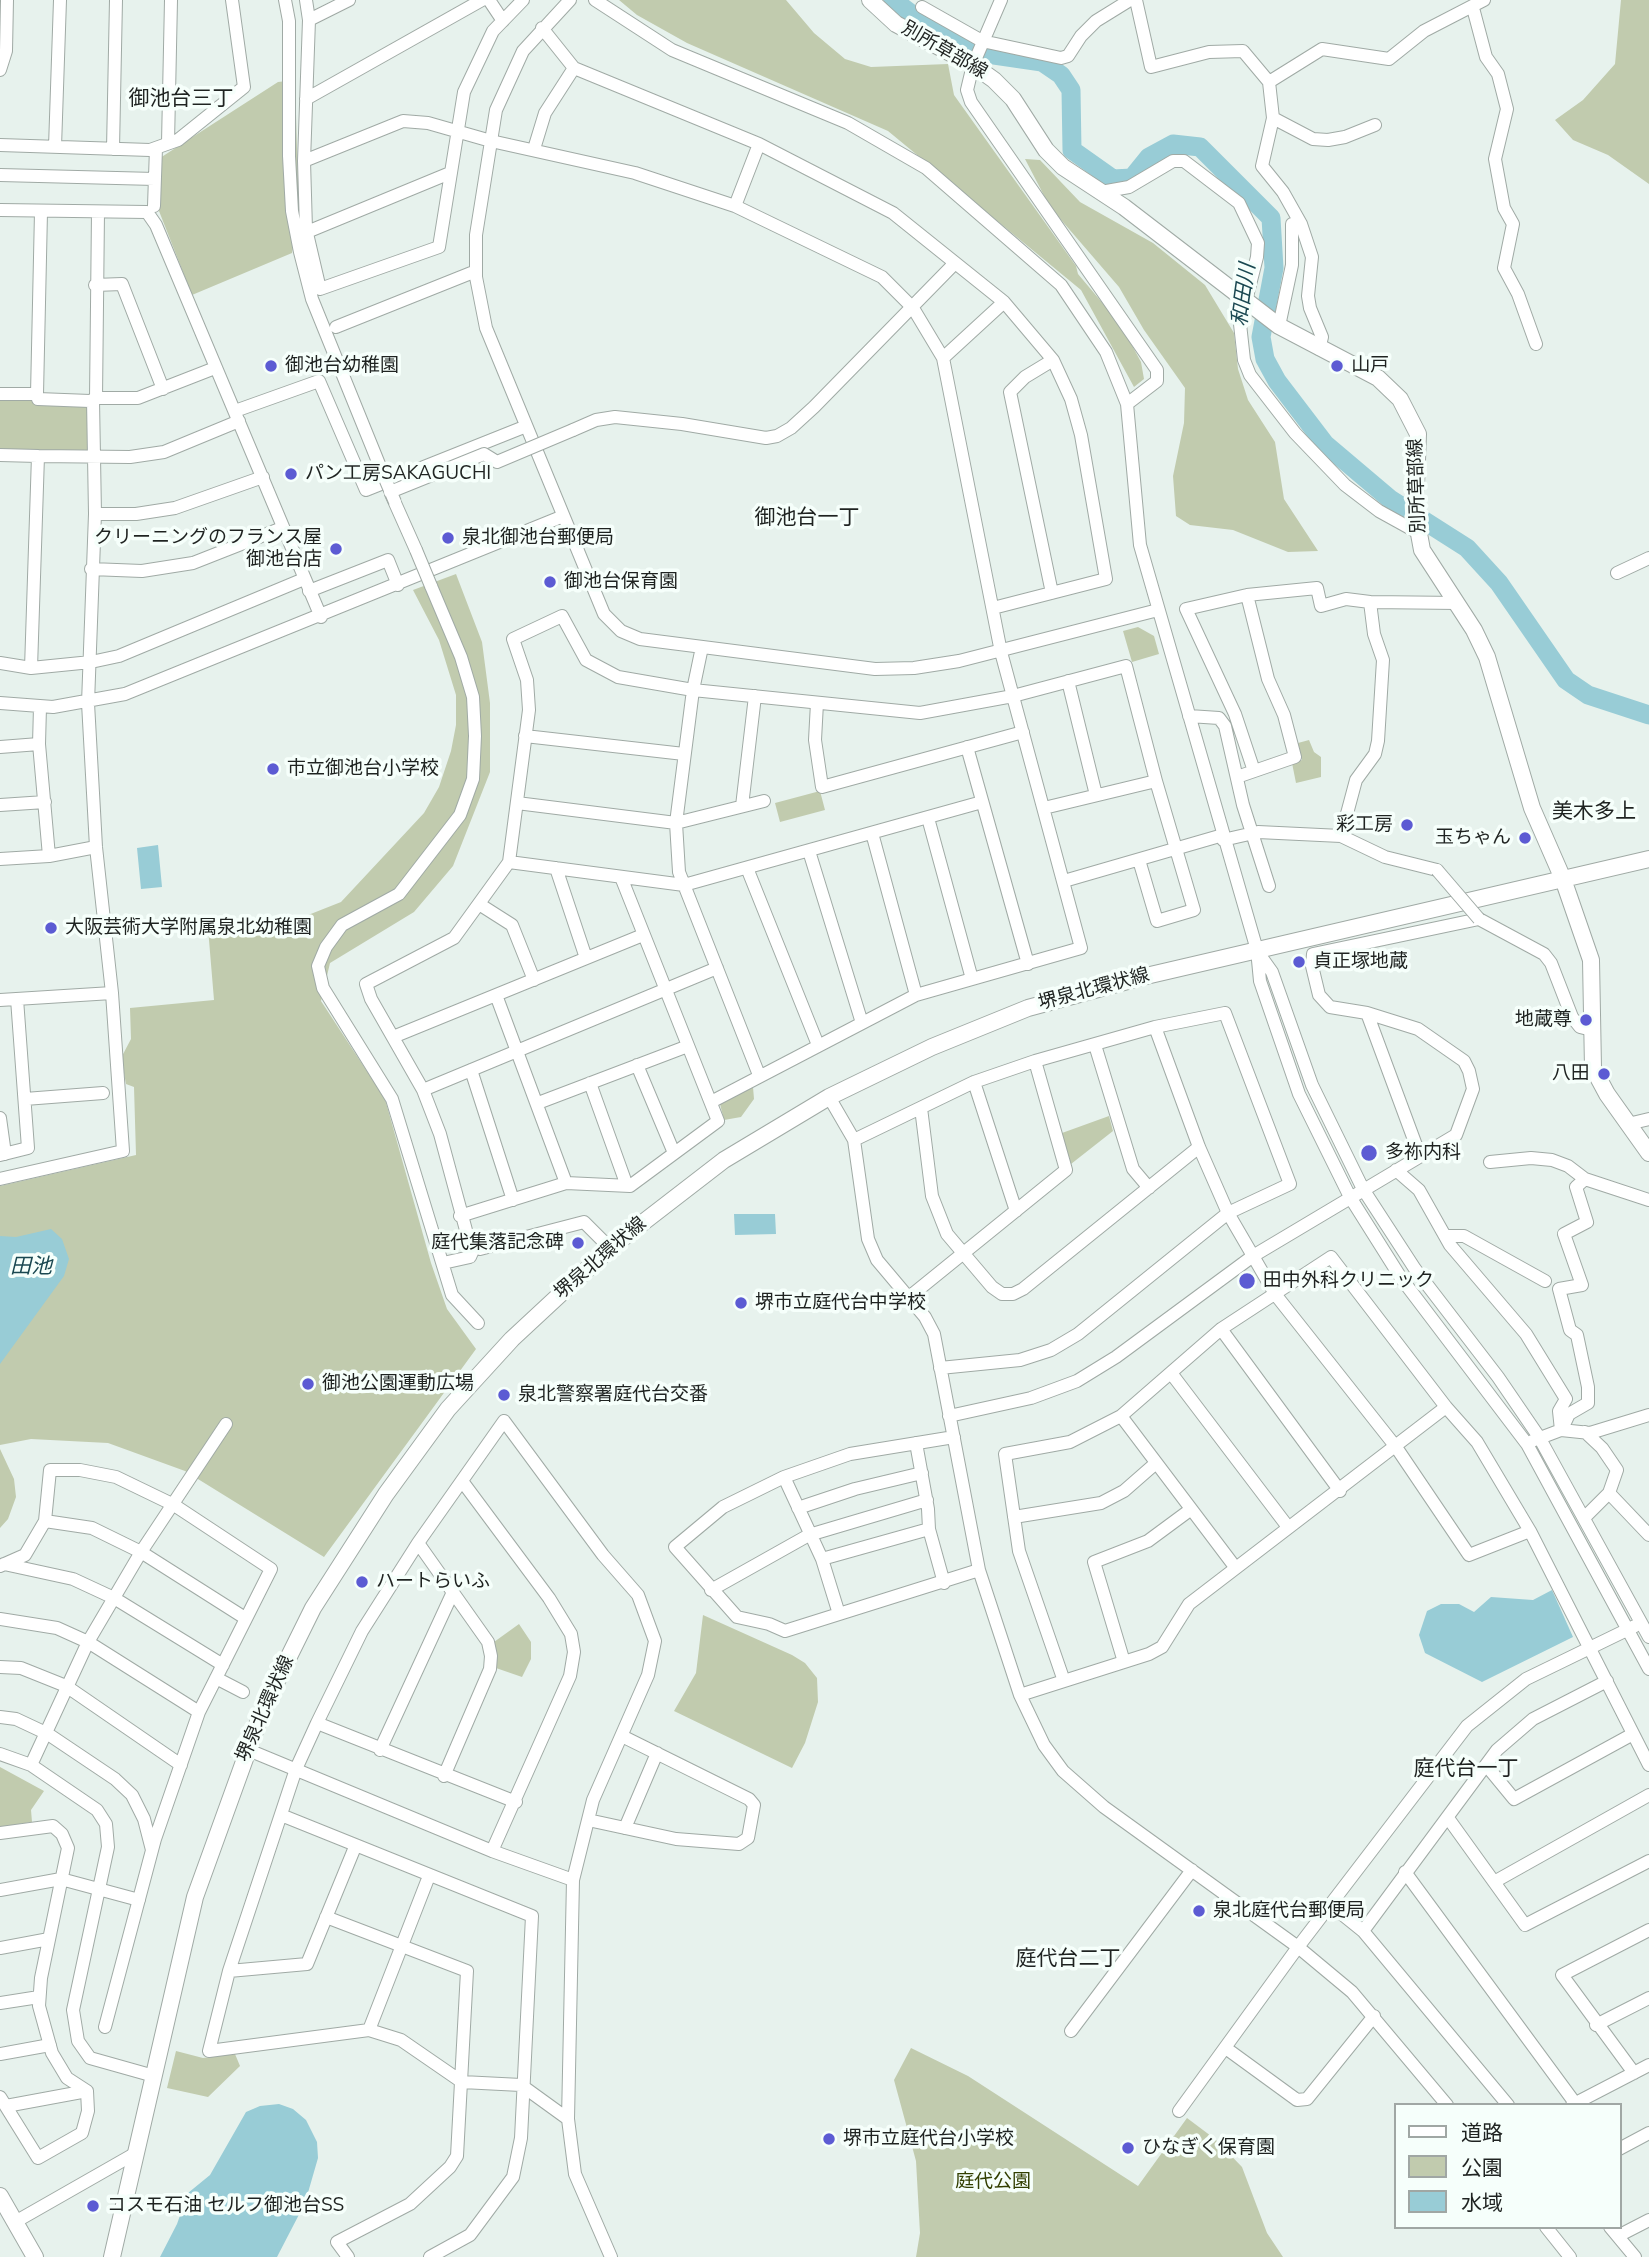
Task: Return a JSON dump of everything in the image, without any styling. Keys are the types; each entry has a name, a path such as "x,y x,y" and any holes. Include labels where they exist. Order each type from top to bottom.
{"main road":[{"name":"別所草部線","path":"870,0 896,24 973,65 1013,99 1046,149 1063,167 1101,192 1278,324 1319,349 1378,379 1400,399 1418,434 1416,529 1422,550 1458,603 1487,657 1532,808 1563,879 1591,960 1593,1068 1649,1153"},
{"name":"堺泉北環状線","path":"112,2257 195,1897 246,1749 313,1608 394,1483 448,1409 512,1339 610,1248 724,1160 829,1097 932,1047 1028,1008 1257,950 1649,859"},
{"path":"0,2196 36,2257"}],"street":[{"path":"0,71 6,51 7,0"},
{"path":"55,147 60,0"},
{"path":"113,149 116,0"},
{"path":"155,206 155,179 162,145 171,0"},
{"path":"0,145 113,149 162,145 178,140 244,87 233,0"},
{"path":"285,0 289,20 289,156 292,211 312,299 461,657 473,697 475,736 473,779 460,815 399,894 341,925 326,947 318,966 323,988 392,1099 452,1294 478,1324"},
{"path":"306,0 309,20 304,161 307,232 320,289 439,247 464,92 493,31 523,0"},
{"path":"309,20 349,0"},
{"path":"306,99 482,0"},
{"path":"489,0 503,20"},
{"path":"570,0 523,51 496,110 476,235 476,271 486,328 561,517 604,614 621,631 640,639 875,669 914,668 1001,652 1158,610"},
{"path":"595,0 672,50 848,123 926,168 1060,285 1106,352 1127,404 1136,519 1158,610 1257,950 1260,981 1299,1094 1350,1197 1401,1278 1527,1444 1649,1669"},
{"path":"1001,0 982,41 967,90 971,102 1157,370 1157,381 1127,404"},
{"path":"922,7 982,41 1061,58 1068,56 1081,36 1096,21 1130,0"},
{"path":"1136,0 1151,67 1209,52 1243,51 1269,82 1273,118 1262,166 1283,192 1305,235 1312,257 1310,308 1322,337 1319,349"},
{"path":"1269,82 1322,49 1389,59 1424,31 1484,0"},
{"path":"1473,8 1486,57 1498,74 1507,109 1495,159 1504,208 1513,224 1504,268 1518,293 1536,344"},
{"path":"542,28 574,68 759,145 893,213 1004,302 1053,360 1071,399 1081,435 1106,579 993,608"},
{"path":"534,149 545,113 574,68"},
{"path":"1273,118 1313,138 1328,141 1375,125"},
{"path":"304,161 404,121 428,123 491,141 635,173 735,206 882,277 913,308 943,358 1001,652 1081,948 916,995 711,1102"},
{"path":"735,206 759,145"},
{"path":"1101,192 1129,187 1173,161 1184,160 1239,203 1256,235 1257,257 1240,324 1244,360 1250,375 1295,433 1345,485 1379,511 1416,529"},
{"path":"307,232 450,173"},
{"path":"0,175 155,179"},
{"path":"0,210 147,212 156,225 321,617"},
{"path":"41,212 38,399 138,398 215,368"},
{"path":"0,1179 123,1151 112,993 96,847 88,703 95,514 93,456 98,212"},
{"path":"1278,324 1292,265 1292,224"},
{"path":"392,496 484,454 497,462 596,420 615,418 693,425 766,438 777,436 799,421 955,263"},
{"path":"336,327 476,271"},
{"path":"96,285 122,284 163,389"},
{"path":"943,358 1004,302"},
{"path":"1052,593 1010,392 1025,377 1053,360"},
{"path":"0,455 130,457 164,452 237,416 319,381 366,490 524,426"},
{"path":"0,394 37,394"},
{"path":"31,668 38,456"},
{"path":"95,514 136,514 175,508 263,477"},
{"path":"0,704 40,707 88,703 125,694 321,617 561,517"},
{"path":"91,569 142,571 193,563 282,527"},
{"path":"1617,573 1649,558"},
{"path":"0,663 31,668 91,662 118,656 307,585 388,560 398,585"},
{"path":"1254,771 1235,714 1186,609 1247,595 1317,588 1321,606 1346,599 1370,602 1458,603"},
{"path":"1237,777 1295,757 1284,715 1268,679 1247,595"},
{"path":"1341,836 1356,780 1375,754 1378,741 1383,660 1374,634 1370,602"},
{"path":"443,1264 470,1257 474,1248 460,1216 440,1134 423,1090 366,984 454,938 509,862 529,710 527,680 513,639 562,616 586,660 618,677 693,690 920,713 1013,696 1126,666 1194,910 1157,920 1139,860"},
{"path":"702,647 693,690 676,823 679,872 759,1075"},
{"path":"1068,681 1096,796"},
{"path":"742,806 755,696"},
{"path":"817,703 815,740 822,787 1023,732"},
{"path":"40,707 39,744 49,856"},
{"path":"1189,716 1203,715 1223,722 1269,886"},
{"path":"525,736 684,754"},
{"path":"0,747 39,744"},
{"path":"967,747 1028,964"},
{"path":"1044,808 1156,781"},
{"path":"517,803 676,823 764,801"},
{"path":"0,804 45,802"},
{"path":"509,862 684,885 982,802"},
{"path":"928,818 972,979"},
{"path":"1064,881 1176,847 1253,832 1341,836 1385,857 1437,870 1479,919 1544,954 1572,1017 1580,1027 1592,1030"},
{"path":"872,833 916,995"},
{"path":"0,859 49,856 96,847"},
{"path":"809,851 862,1023"},
{"path":"556,868 586,958"},
{"path":"747,868 818,1045"},
{"path":"460,1216 566,1183 627,1186 718,1121 664,991 621,877"},
{"path":"479,904 512,925 534,980"},
{"path":"949,1416 1031,1398 1077,1381 1116,1357 1253,1256 1456,1135 1473,1089 1469,1071 1458,1056 1418,1030 1367,1013 1330,1007 1319,995 1312,966 1313,954 1479,919"},
{"path":"393,1037 643,935"},
{"path":"1257,950 1272,972 1312,1085 1363,1189 1415,1269 1499,1377 1539,1437 1649,1637"},
{"path":"423,1090 716,968"},
{"path":"0,1000 112,993"},
{"path":"496,995 566,1183"},
{"path":"0,1118 3,1154 28,1148 17,999"},
{"path":"854,1140 974,1082 1035,1061 1156,1027 1225,1013 1290,1184 1228,1213 1078,1334 1051,1350 1020,1360 940,1368"},
{"path":"1367,1013 1420,1156"},
{"path":"1156,1027 1199,1147 1228,1213 1275,1294 1396,1447 1469,1555 1530,1531"},
{"path":"1095,1045 1133,1169 1149,1188"},
{"path":"538,1103 688,1046"},
{"path":"908,1298 1066,1170 1035,1061"},
{"path":"637,1065 674,1153"},
{"path":"471,1070 513,1200"},
{"path":"974,1082 1016,1211"},
{"path":"590,1083 627,1186"},
{"path":"25,1099 103,1093"},
{"path":"829,1097 854,1140 868,1239 877,1260 925,1317 934,1334 979,1570 1020,1695 1044,1745 1063,1771 1104,1807 1298,1947 1352,1992 1445,2103"},
{"path":"921,1108 932,1196 947,1234 992,1287 1002,1294 1013,1294 1199,1147"},
{"path":"1628,1124 1649,1119"},
{"path":"1490,1162 1531,1158 1552,1160 1568,1166 1585,1179 1649,1200"},
{"path":"1396,1170 1419,1190 1445,1236 1526,1334 1566,1399 1559,1411 1562,1430"},
{"path":"1562,1430 1569,1414 1588,1403 1588,1387 1577,1335 1570,1330 1559,1289 1582,1285 1564,1234 1587,1222 1576,1187 1585,1179"},
{"path":"474,1248 584,1222 610,1248"},
{"path":"1445,1236 1464,1236 1545,1281"},
{"path":"1065,1681 1019,1552 1005,1454 1070,1442 1121,1416 1222,1329 1331,1257 1446,1407 1477,1442 1530,1531 1649,1765"},
{"path":"1222,1329 1340,1491"},
{"path":"1171,1373 1288,1527"},
{"path":"1020,1695 1162,1647 1189,1604 1288,1527 1340,1491 1446,1407"},
{"path":"1527,1444 1562,1430 1585,1432 1649,1415"},
{"path":"1121,1416 1235,1567"},
{"path":"568,2119 521,2085 462,2082 401,2040 369,2030 209,2051 229,1970 296,1769 317,1723 362,1631 418,1543 504,1421 603,1555 638,1595 655,1641 648,1675 593,1800 573,1880 568,2119 575,2174 611,2257"},
{"path":"31,1765 48,1734 66,1686 88,1642 141,1552 226,1424"},
{"path":"1584,1518 1609,1493 1616,1470 1602,1448 1585,1432"},
{"path":"954,1437 850,1454 784,1477 723,1507 675,1547 689,1560 710,1590 737,1617 769,1624 785,1631 979,1570"},
{"path":"916,1443 927,1500 929,1529 944,1583"},
{"path":"1014,1517 1101,1503 1124,1491 1156,1463"},
{"path":"2,1565 25,1555 46,1521 50,1470 80,1470 116,1477 174,1505 271,1569 200,1712 152,1850 105,2027"},
{"path":"798,1508 855,1489 922,1473"},
{"path":"784,1477 822,1559 839,1614"},
{"path":"462,1481 549,1598 571,1634 574,1652 570,1676 492,1851"},
{"path":"1609,1493 1649,1535"},
{"path":"710,1590 809,1535 927,1500"},
{"path":"1124,1662 1094,1562 1148,1541 1190,1510"},
{"path":"46,1521 92,1528 141,1552 245,1618"},
{"path":"822,1559 929,1529"},
{"path":"418,1543 488,1642 491,1656 490,1669 444,1776"},
{"path":"2,1565 73,1579 114,1598 223,1665"},
{"path":"380,1749 453,1592"},
{"path":"0,1619 57,1629 88,1642 200,1712"},
{"path":"1179,2111 1227,2049 1298,1947 1332,1906 1467,1726 1526,1679 1642,1622"},
{"path":"0,1667 21,1668 66,1686 181,1765"},
{"path":"216,1678 243,1692"},
{"path":"1363,1931 1497,1750 1533,1719 1607,1681"},
{"path":"0,1717 16,1719 48,1734 115,1779 132,1795 144,1819 152,1850"},
{"path":"317,1723 444,1776 516,1802"},
{"path":"1486,1765 1514,1798 1633,1734"},
{"path":"588,1820 676,1839 739,1844 748,1838 754,1805 748,1799 622,1736"},
{"path":"246,1749 492,1851 573,1880"},
{"path":"625,1828 657,1753"},
{"path":"0,1754 31,1765 97,1810 106,1824 108,1847 73,2010 78,2041 90,2058 154,2076"},
{"path":"1494,1882 1649,1795"},
{"path":"281,1815 532,1916 521,2085 521,2138 513,2177 470,2235 430,2257"},
{"path":"1448,1818 1525,1925 1649,1861"},
{"path":"0,1833 48,1825 59,1829 68,1848 39,1997 50,2045 68,2078 87,2091"},
{"path":"229,1970 307,1964 355,1847"},
{"path":"1071,2031 1192,1870"},
{"path":"1405,1872 1573,2103"},
{"path":"369,2030 429,1876"},
{"path":"0,1890 61,1879 139,1899"},
{"path":"1332,1906 1363,1931 1506,2103"},
{"path":"326,1917 467,1971 457,2156 450,2167 411,2204 337,2242 348,2257"},
{"path":"1634,2073 1562,1975 1649,1930"},
{"path":"0,1948 49,1940"},
{"path":"0,2003 39,1997"},
{"path":"1597,2025 1649,1997"},
{"path":"1227,2049 1297,2100 1307,2099 1374,2016"},
{"path":"0,2054 50,2045"},
{"path":"1576,2103 1649,2065"},
{"path":"87,2091 88,2111 82,2133 38,2158 3,2101 87,2091"},
{"path":"1621,2148 1649,2133"},
{"path":"15,2222 136,2153"},
{"path":"1635,2257 1615,2232 1649,2220"},
{"path":"1548,2229 1570,2257"}],"green space":[{"path":"619,0 786,0 814,33 845,59 871,67 948,64 954,95 1076,266 1078,274 1121,325 1141,362 1144,379 1134,387 1081,290 888,131 687,43 637,15"},
{"path":"1621,0 1649,0 1649,184 1608,155 1573,140 1555,120 1583,100 1615,64"},
{"path":"295,80 299,217 292,253 192,295 159,211 160,158 278,82"},
{"path":"1025,159 1040,160 1080,202 1153,243 1205,285 1234,333 1238,369 1248,400 1275,442 1284,499 1318,551 1288,552 1233,530 1190,525 1176,516 1173,476 1184,423 1185,388 1144,330 1119,287 1050,207"},
{"path":"0,398 90,401 88,453 0,450"},
{"path":"456,574 482,642 490,703 490,772 453,866 414,912 330,963 321,1001 385,1099 431,1263 447,1309 476,1349 324,1557 185,1471 108,1443 31,1439 0,1445 0,1186 136,1155 134,1087 126,1084 121,1058 131,1039 130,1008 214,1000 208,928 298,919 341,902 424,813 439,787 451,751 456,725 456,695 439,640 413,590"},
{"path":"1138,627 1154,636 1159,654 1132,662 1123,631"},
{"path":"1309,740 1314,752 1321,757 1321,777 1296,783 1292,763 1302,760 1298,743"},
{"path":"820,791 825,810 780,822 775,803"},
{"path":"753,1087 754,1099 741,1117 724,1120 720,1104"},
{"path":"1109,1116 1113,1131 1071,1164 1062,1133"},
{"path":"0,1449 14,1479 16,1497 8,1519 0,1528"},
{"path":"703,1615 792,1655 805,1663 817,1678 818,1702 805,1743 792,1768 674,1711 696,1673"},
{"path":"519,1624 531,1642 531,1659 522,1677 496,1668 494,1642"},
{"path":"0,1767 44,1791 31,1810 32,1822 0,1827"},
{"name":"庭代公園","path":"911,2048 968,2076 1138,2186 1187,2118 1215,2139 1242,2167 1267,2233 1283,2257 916,2257 920,2233 916,2161 894,2080"},
{"path":"176,2051 203,2058 235,2054 240,2066 208,2097 167,2088"}],"water":[{"path":"158,845 162,887 141,889 137,848"},
{"path":"734,1214 775,1214 776,1234 735,1235"},
{"name":"田池","path":"51,1229 62,1239 69,1259 64,1276 0,1364 0,1236 16,1237"},
{"path":"1552,1590 1573,1637 1482,1682 1425,1653 1419,1635 1427,1611 1441,1604 1459,1604 1474,1612 1491,1597 1533,1600"},
{"path":"279,2104 293,2109 306,2120 317,2142 318,2158 305,2203 277,2257 160,2257 177,2224 188,2193 210,2175 246,2112 260,2106"}],"waterway":[{"name":"和田川","path":"893,0 930,28 962,43 994,55 1042,62 1061,75 1071,90 1072,150 1113,179 1132,178 1149,157 1173,144 1200,147 1271,218 1274,268 1261,337 1265,359 1277,381 1325,444 1390,499 1467,548 1499,583 1566,680 1588,695 1649,715"}],"place":[{"name":"御池台幼稚園","path":"271,366"},
{"name":"山戸","path":"1337,366"},
{"name":"パン工房SAKAGUCHI","path":"291,474"},
{"name":"泉北御池台郵便局","path":"448,538"},
{"name":"クリーニングのフランス屋 御池台店","path":"336,549"},
{"name":"御池台保育園","path":"550,582"},
{"name":"市立御池台小学校","path":"273,769"},
{"name":"彩工房","path":"1407,825"},
{"name":"玉ちゃん","path":"1525,838"},
{"name":"大阪芸術大学附属泉北幼稚園","path":"51,928"},
{"name":"貞正塚地蔵","path":"1299,962"},
{"name":"地蔵尊","path":"1586,1020"},
{"name":"八田","path":"1604,1074"},
{"name":"多祢内科","path":"1369,1153"},
{"name":"庭代集落記念碑","path":"578,1243"},
{"name":"田中外科クリニック","path":"1247,1281"},
{"name":"堺市立庭代台中学校","path":"741,1303"},
{"name":"御池公園運動広場","path":"308,1384"},
{"name":"泉北警察署庭代台交番","path":"504,1395"},
{"name":"ハートらいふ","path":"362,1582"},
{"name":"泉北庭代台郵便局","path":"1199,1911"},
{"name":"堺市立庭代台小学校","path":"829,2139"},
{"name":"ひなぎく保育園","path":"1128,2148"},
{"name":"コスモ石油 セルフ御池台SS","path":"93,2206"}],"district":[{"name":"御池台三丁","path":"181,100"},
{"name":"御池台一丁","path":"807,519"},
{"name":"美木多上","path":"1594,813"},
{"name":"庭代台一丁","path":"1466,1770"},
{"name":"庭代台二丁","path":"1068,1960"}]}
